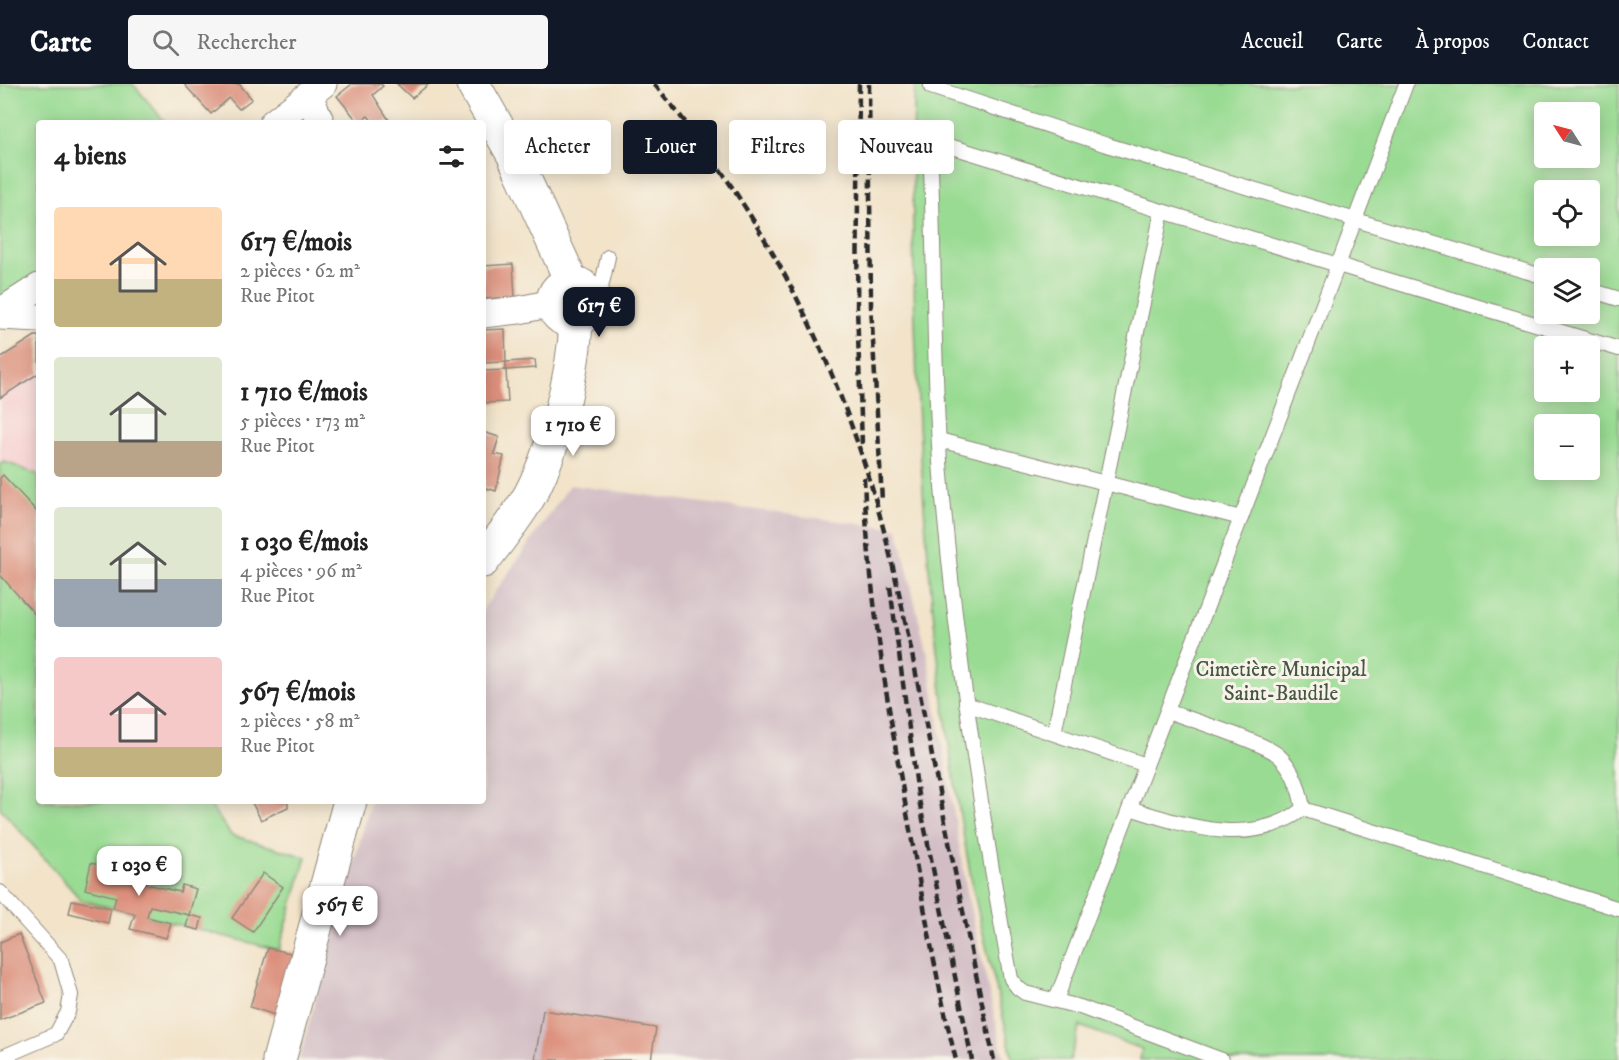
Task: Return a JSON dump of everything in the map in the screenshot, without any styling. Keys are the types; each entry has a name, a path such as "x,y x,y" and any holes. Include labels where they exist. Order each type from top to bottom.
{"street":[{"path":"473,84 513,154 572,300 574,355 546,458 530,495 486,557"},
{"path":"277,120 316,90 321,120"},
{"path":"0,314 36,289"},
{"path":"486,314 572,300"},
{"path":"0,314 36,318"},
{"path":"279,1060 349,804"}],"lane":[{"path":"931,84 931,87 1107,145 1534,274"},
{"path":"1056,1000 1406,84"},
{"path":"1222,1060 1056,1000 1025,993 1011,979 988,851 957,647 939,440 931,171 938,153 946,148 956,148 1619,349"},
{"path":"1054,733 1162,211"},
{"path":"572,300 601,288 608,257"},
{"path":"1600,293 1619,299"},
{"path":"939,440 1241,518"},
{"path":"966,704 1146,765"},
{"path":"1167,711 1276,753 1291,771 1301,795 1303,809"},
{"path":"1130,808 1181,825 1238,831 1257,830 1278,824 1303,809 1619,909"},
{"path":"0,892 61,960 71,995 68,1012 56,1034 0,1058"}],"shaded area":[{"path":"36,338 36,474 5,462 0,464 0,358"},
{"path":"570,485 898,529 928,659 968,897 1004,1060 299,1060 370,804 486,804 486,605"}],"green space":[{"path":"0,84 133,84 163,120 36,120 36,278 0,299"},
{"name":"Cimetière Municipal Saint-Baudile","path":"915,84 1619,84 1619,1060 1140,1060 1142,1049 1080,1026 1070,1060 1013,1060 980,919 958,804 939,666 921,460 915,321 913,174 954,174 954,120 914,120"},
{"path":"5,462 36,474 36,804 209,804 231,835 306,857 279,950 81,900 0,808 0,464"}],"building":[{"path":"184,84 239,84 252,99 239,109 229,98 211,114"},
{"path":"352,84 381,84 383,86 373,95 389,120 371,120 368,116 363,120 357,120 337,96"},
{"path":"397,84 429,84 412,98"},
{"path":"513,264 515,297 486,299 486,266"},
{"path":"505,329 506,362 486,363 486,330"},
{"path":"36,336 36,375 0,398 0,358"},
{"path":"535,360 536,368 506,370 506,362"},
{"path":"506,370 508,402 486,403 486,371"},
{"path":"486,433 499,437 494,454 504,456 496,491 486,488"},
{"path":"3,475 36,511 36,616 0,575 0,478"},
{"path":"253,804 288,804 288,807 261,820"},
{"path":"91,863 148,877 146,884 180,892 182,885 196,889 189,915 150,906 147,917 171,923 166,938 130,929 135,914 113,908 116,897 85,889"},
{"path":"263,873 283,887 253,932 232,918"},
{"path":"72,900 111,908 108,923 69,913"},
{"path":"189,915 202,918 199,930 186,927"},
{"path":"19,934 46,1003 0,1020 0,942"},
{"path":"268,948 300,955 281,1017 250,1007"},
{"path":"543,1010 656,1028 651,1060 535,1060"}],"railway":[{"path":"654,84 714,161 766,242 812,329 849,419 874,496 904,615 994,1060"},
{"path":"859,84 857,308 862,444"},
{"path":"869,84 871,306 882,501"},
{"path":"864,477 874,606 886,692 930,940 956,1060"},
{"path":"890,587 918,795 972,1060"}]}
